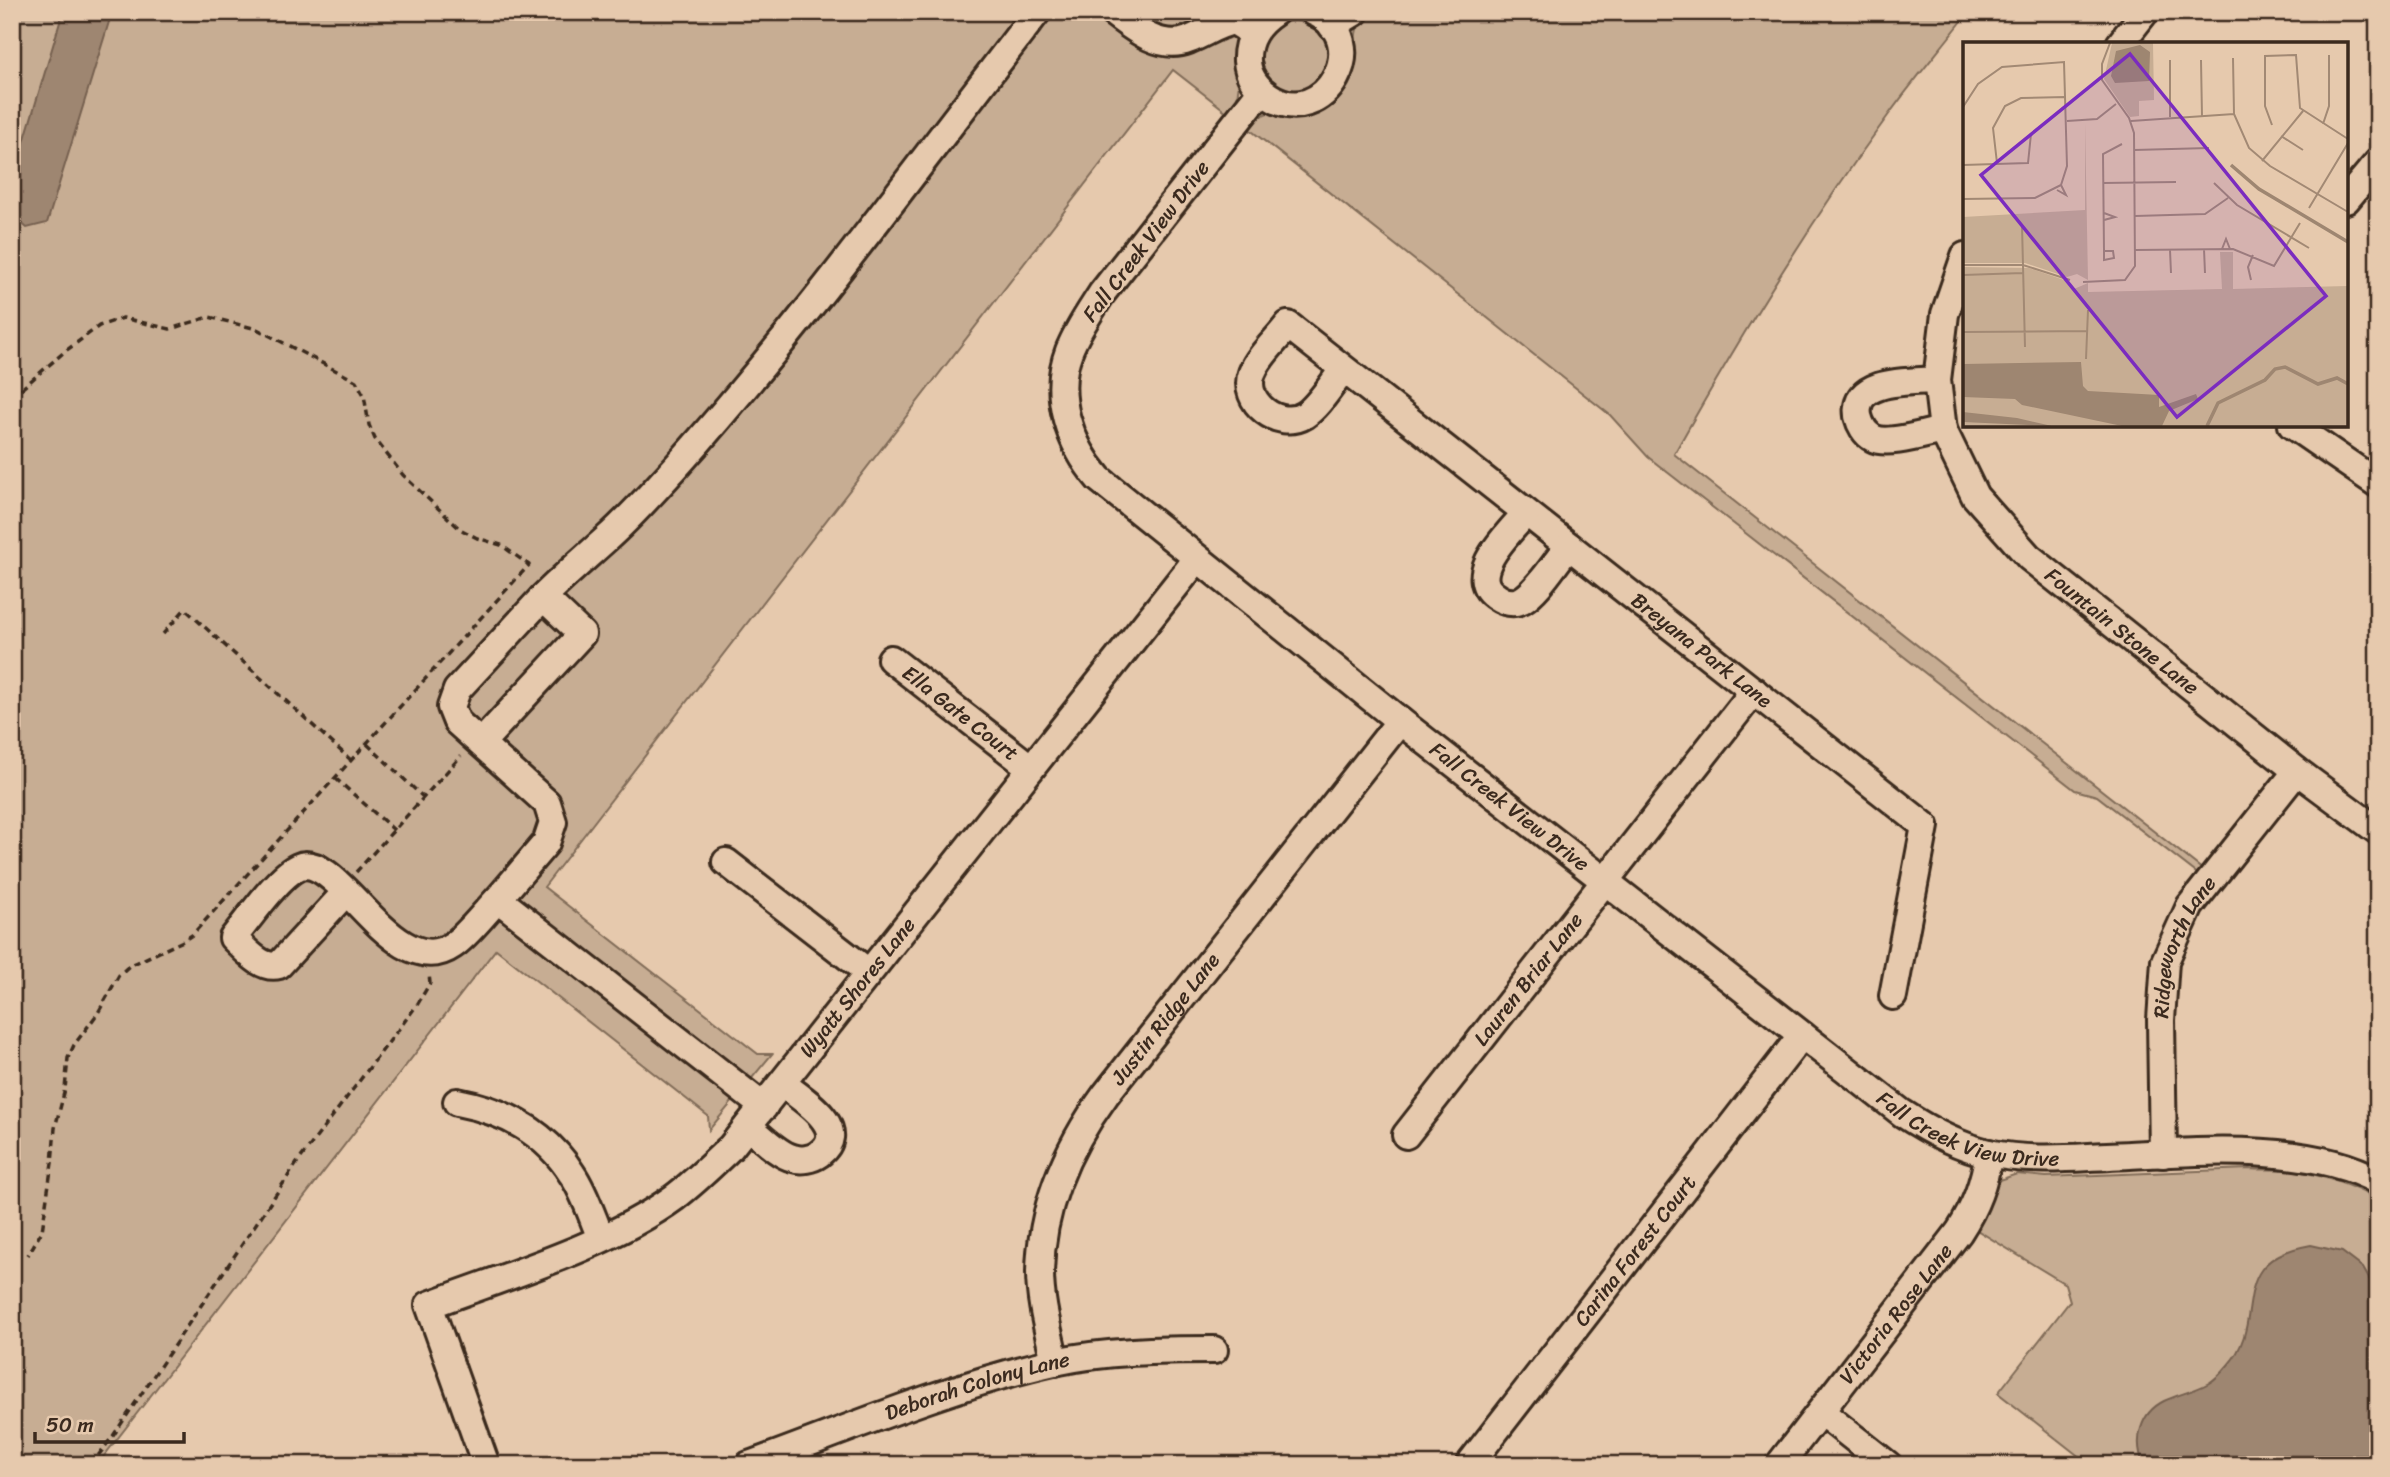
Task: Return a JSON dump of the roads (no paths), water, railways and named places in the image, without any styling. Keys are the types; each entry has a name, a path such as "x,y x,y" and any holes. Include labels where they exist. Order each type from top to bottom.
{"street":[{"path":"344,890 404,946 428,954 452,946 546,844 553,822 547,803 457,722 451,707 457,690 543,597 624,521 675,468 836,271 1037,12"},
{"path":"1112,12 1141,33 1164,43 1185,41 1220,23 1234,20 1253,33"},
{"path":"1275,12 1262,20 1253,33 1247,48 1247,63 1252,78 1261,91 1275,100 1290,104 1321,96 1333,85 1340,71 1343,55 1340,39 1323,19 1355,12"},
{"path":"2122,42 2145,12"},
{"name":"Fall Creek View Drive","path":"1261,91 1102,293 1068,353 1064,376 1068,425 1075,446 1085,463 1113,492 1400,721 1902,1113 1949,1139 1989,1153 2018,1158 2241,1153 2294,1156 2331,1163 2378,1181"},
{"path":"2348,198 2378,162"},
{"name":"Fountain Stone Lane","path":"1963,263 1945,314 1937,380 1943,430 1975,496 2029,557 2297,771 2378,831"},
{"name":"Breyana Park Lane","path":"1343,369 1925,826 1894,996"},
{"path":"1937,380 1879,385 1866,392 1857,408 1860,425 1873,438 1888,441 1943,430"},
{"path":"2295,427 2378,484"},
{"path":"1526,513 1484,569 1486,586 1496,597 1512,603 1525,598 1569,546"},
{"name":"Wyatt Shores Lane","path":"486,1465 429,1305 566,1254 601,1238 673,1198 731,1147 1196,559"},
{"path":"479,741 582,634 543,597"},
{"name":"Ella Gate Court","path":"891,659 1031,768"},
{"name":"Lauren Briar Lane","path":"1406,1135 1754,691"},
{"name":"Justin Ridge Lane","path":"1055,1362 1043,1304 1040,1273 1042,1246 1059,1177 1073,1145 1106,1094 1400,721"},
{"name":"Ridgeworth Lane","path":"2163,1154 2161,1020 2165,961 2190,906 2297,771"},
{"path":"726,862 868,972"},
{"path":"498,899 756,1117 793,1159 803,1159 820,1153 828,1139 826,1120 783,1084"},
{"name":"Carina Forest Court","path":"1469,1465 1802,1035"},
{"path":"457,1102 502,1114 536,1135 551,1149 573,1175 601,1238"},
{"name":"Victoria Rose Lane","path":"1779,1465 1966,1220 1982,1190 1989,1153"},
{"name":"Deborah Colony Lane","path":"749,1465 916,1404 1055,1362 1125,1353 1214,1350"},
{"path":"1821,1412 1888,1465"}]}
